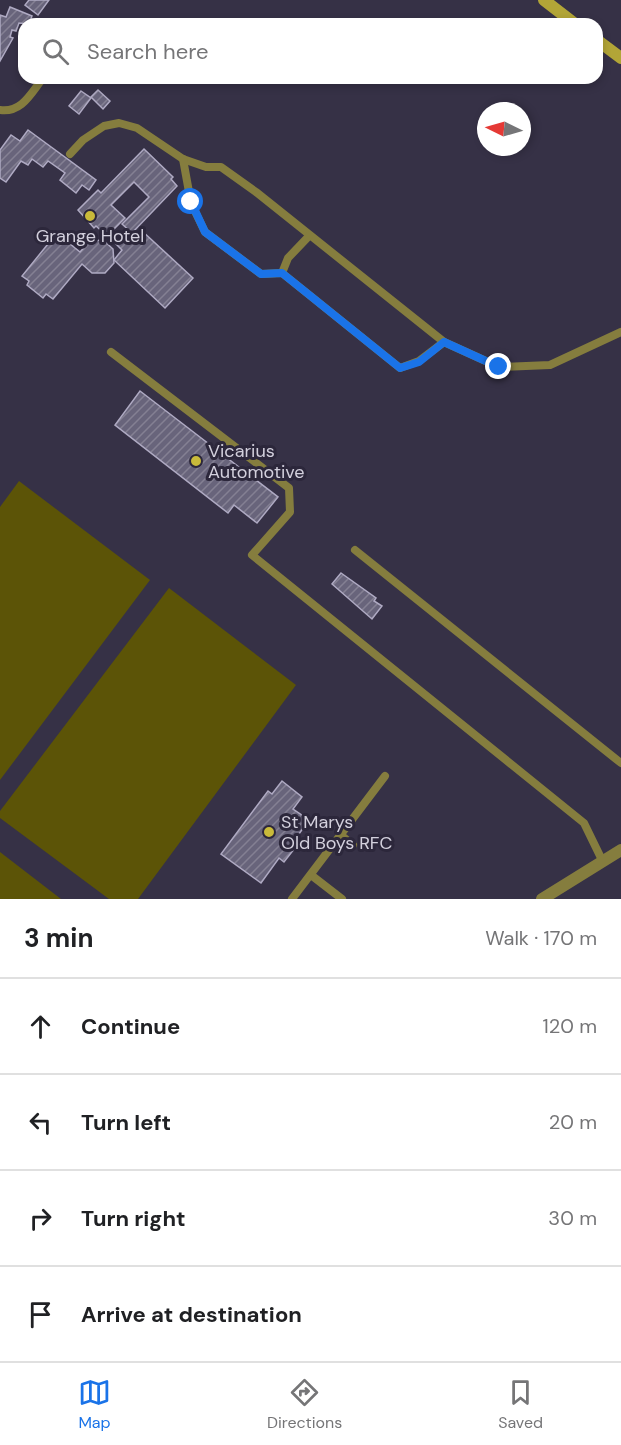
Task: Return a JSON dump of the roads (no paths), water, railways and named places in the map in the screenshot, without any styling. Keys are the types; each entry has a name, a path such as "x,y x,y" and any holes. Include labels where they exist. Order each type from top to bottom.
{"main road":[{"path":"544,0 567,18"},
{"path":"603,44 621,58"}],"street":[{"path":"542,899 621,850"}],"lane":[{"path":"0,110 13,110 24,103 38,84"},
{"path":"70,154 83,140 104,126 119,123 137,128 183,159 206,167 221,167 256,192 444,342 499,367 550,365 621,332"},
{"path":"183,159 191,202 205,232 261,274 282,273 400,368 419,362 444,342"},
{"path":"282,273 288,258 309,236"},
{"path":"111,352 289,488 290,512 252,555 584,823 602,860"},
{"path":"355,550 621,763"},
{"path":"292,899 385,776"},
{"path":"341,835 353,845"},
{"path":"311,875 342,899"}],"place":[{"name":"Grange Hotel","path":"90,216"},
{"name":"Vicarius Automotive","path":"196,461"},
{"name":"St Marys Old Boys RFC","path":"269,832"}]}
